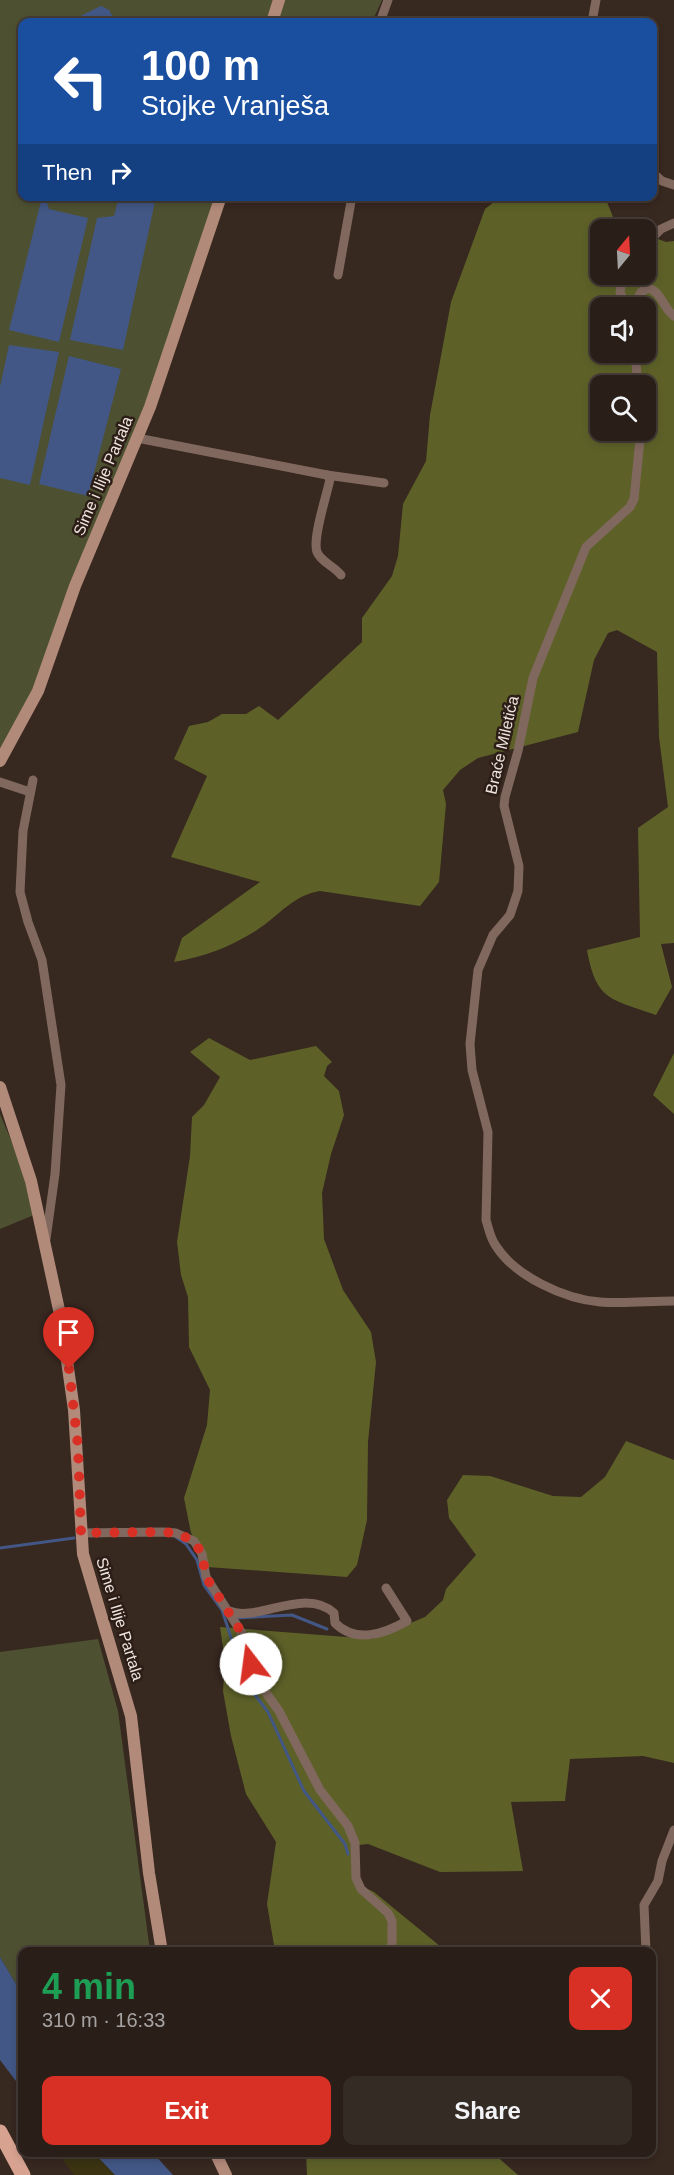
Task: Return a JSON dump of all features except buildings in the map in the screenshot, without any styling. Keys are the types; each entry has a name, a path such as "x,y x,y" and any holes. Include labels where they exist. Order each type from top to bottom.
{"main road":[{"path":"0,2132 22,2175"}],"street":[{"path":"273,18 279,0"},
{"path":"381,18 388,0"},
{"path":"593,18 596,0"},
{"path":"657,176 674,185"},
{"name":"Sime i Ilije Partala","path":"0,761 38,691 75,586 161,378 219,201"},
{"path":"338,275 351,201"},
{"path":"656,234 674,223"},
{"path":"640,297 645,288 653,289 665,310 674,316"},
{"path":"136,438 327,475 384,483"},
{"name":"Braće Miletića","path":"640,441 634,499 630,507 586,548 533,678 504,806 519,866 518,891 510,915 493,935 478,970 470,1044 472,1070 488,1132 486,1220 489,1233 502,1254 534,1278 575,1298 601,1302 674,1301"},
{"path":"327,475 330,478 316,542 318,553 341,575"},
{"path":"33,780 23,831 21,892 28,922 42,960 61,1085 55,1174 46,1242"},
{"path":"0,782 30,792"},
{"name":"Sime i Ilije Partala","path":"0,1087 17,1134 46,1242 69,1369 78,1446 81,1533 87,1574 123,1683 132,1725 148,1863 161,1947"},
{"path":"81,1533 163,1532 187,1537 194,1541 202,1554 206,1577 230,1611 245,1638 256,1678 279,1711 320,1790 348,1826 356,1843 357,1878 361,1889 388,1913 392,1921 390,1947"},
{"path":"230,1611 246,1615 279,1605 316,1605 330,1609 334,1613 335,1623 348,1632 372,1635 390,1630 407,1621 386,1588"},
{"path":"646,1947 644,1905 658,1881 662,1861 674,1830"},
{"path":"217,2157 226,2175"}],"green space":[{"path":"0,0 382,0 374,18 18,18 18,201 220,201 184,311 46,667 0,761"},
{"path":"495,201 607,201 613,217 616,219 590,219 590,285 656,285 656,238 666,242 674,241 674,943 661,944 672,987 656,1015 608,996 595,979 587,950 640,937 638,828 668,807 659,737 657,652 617,630 608,633 594,660 578,732 478,758 460,770 443,790 446,804 439,882 420,906 320,891 310,893 294,901 257,930 237,941 207,954 174,962 182,938 260,882 171,857 207,776 174,759 189,726 208,722 222,714 246,714 259,706 278,720 362,642 362,618 392,576 398,556 403,504 426,461 430,415 451,302 485,209"},
{"path":"209,1038 250,1060 316,1046 332,1062 327,1066 324,1076 339,1091 344,1115 331,1154 322,1193 324,1239 343,1290 371,1332 376,1362 368,1442 367,1520 357,1565 347,1577 207,1567 205,1554 191,1533 184,1498 207,1425 210,1390 189,1347 188,1297 181,1275 177,1242 190,1156 192,1117 204,1105 220,1077 190,1052"},
{"path":"674,1053 674,1114 653,1095"},
{"path":"0,1114 19,1159 34,1215 0,1229"},
{"path":"626,1441 674,1460 674,1763 643,1756 570,1759 565,1801 511,1802 523,1871 440,1872 368,1844 351,1846 355,1883 374,1892 441,1947 274,1947 267,1904 276,1842 246,1794 231,1736 223,1691 225,1661 220,1627 372,1639 425,1617 443,1600 446,1589 476,1555 449,1518 447,1500 463,1475 490,1476 553,1496 581,1497 605,1477"},
{"path":"98,1639 118,1711 149,1947 18,1947 18,1987 0,1957 0,1652"},
{"path":"306,2157 498,2157 518,2175 307,2175"}],"sand":[{"path":"61,2157 98,2157 115,2175 74,2175"}],"water":[{"path":"101,6 109,10 114,18 76,18"},
{"path":"41,201 46,201 49,209 88,218 59,342 9,330"},
{"path":"118,201 155,201 123,350 70,340 97,218 114,216"},
{"path":"9,345 59,352 30,485 0,478 0,387"},
{"path":"69,356 121,369 88,496 39,484"},
{"path":"0,1957 18,1987 18,2084 0,2060"},
{"path":"98,2157 157,2157 173,2175 115,2175"}],"waterway":[{"path":"176,1537 186,1544 197,1560 204,1585 222,1610 246,1683 268,1712 304,1791 345,1844 348,1854"},
{"path":"0,1548 74,1538"},
{"path":"237,1618 292,1615 327,1629"}],"route":[{"path":"69,1369 78,1446 81,1533 163,1532 176,1533 194,1541 202,1554 206,1577 230,1611 245,1638 251,1664"}]}
